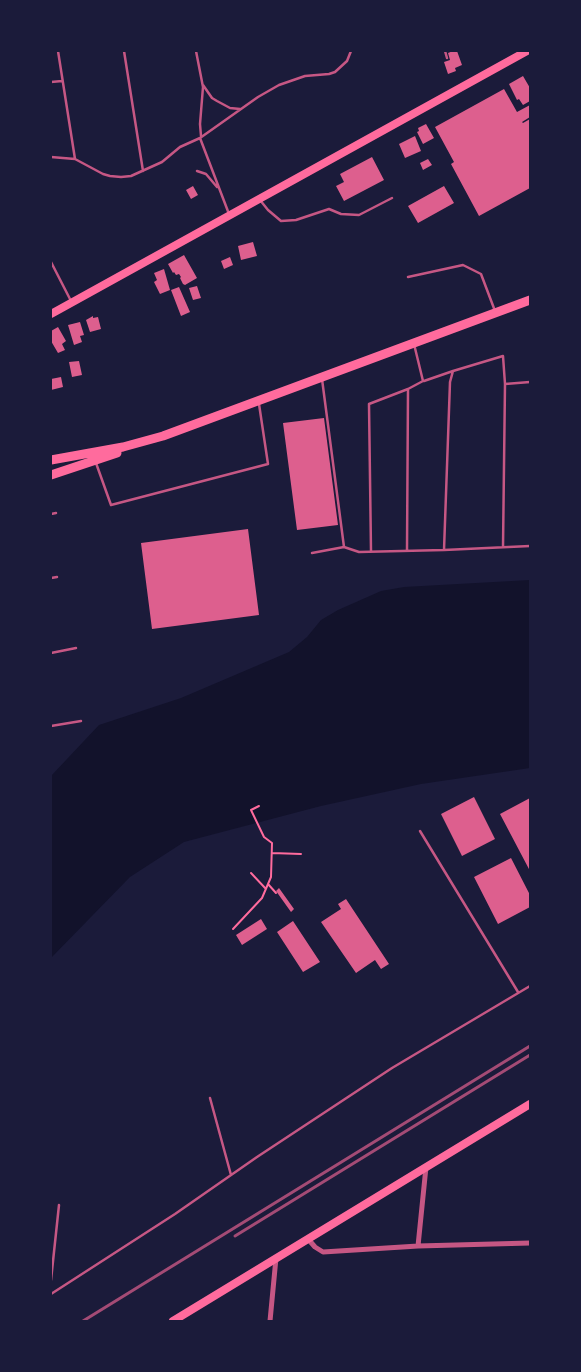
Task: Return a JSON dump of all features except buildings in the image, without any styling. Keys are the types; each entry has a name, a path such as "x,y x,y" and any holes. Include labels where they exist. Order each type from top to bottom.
{"main road":[{"path":"51,314 527,51"},
{"path":"51,475 95,461 530,300"},
{"path":"51,460 87,454 163,436"},
{"path":"173,1321 530,1104"}],"street":[{"path":"418,1246 426,1166"},
{"path":"308,1239 323,1252 418,1246 530,1243"},
{"path":"270,1321 276,1258"}],"lane":[{"path":"58,51 75,159"},
{"path":"124,51 143,171"},
{"path":"196,51 204,88 217,102 230,108 241,109"},
{"path":"51,157 75,159 104,174 127,177 162,162 180,147 201,137 279,85 305,76 335,72 347,61 350,51"},
{"path":"444,51 447,58"},
{"path":"51,82 62,80"},
{"path":"202,81 201,137 230,215"},
{"path":"197,171 206,174 220,190"},
{"path":"259,199 282,222 296,220 329,209 341,214 359,215 392,198"},
{"path":"51,262 71,302"},
{"path":"408,277 463,265 481,274 496,312"},
{"path":"414,342 423,381"},
{"path":"371,551 369,404 423,381 503,356 505,384 503,547"},
{"path":"444,550 450,382 453,371"},
{"path":"321,377 344,547"},
{"path":"505,384 530,382"},
{"path":"407,551 408,389"},
{"path":"95,461 111,505 268,464 258,400"},
{"path":"51,514 56,513"},
{"path":"312,553 344,547 359,552 530,546"},
{"path":"51,578 57,577"},
{"path":"51,653 76,648"},
{"path":"51,726 82,721"},
{"path":"420,831 518,992"},
{"path":"51,1294 175,1214 392,1068 530,986"},
{"path":"210,1098 231,1175"},
{"path":"51,1280 59,1205"},
{"path":"51,1245 55,1249"}],"path":[{"path":"233,929 262,898 271,877 272,843 264,837 251,810 259,806"},
{"path":"272,853 301,854"},
{"path":"251,874 266,889"},
{"path":"268,884 276,893"}],"shaded area":[{"path":"530,580 530,768 421,784 321,806 184,842 130,877 51,958 51,776 99,725 181,698 289,652 307,637 321,620 338,610 381,591 404,587"}],"railway":[{"path":"83,1321 530,1046"},
{"path":"235,1236 530,1055"}]}
